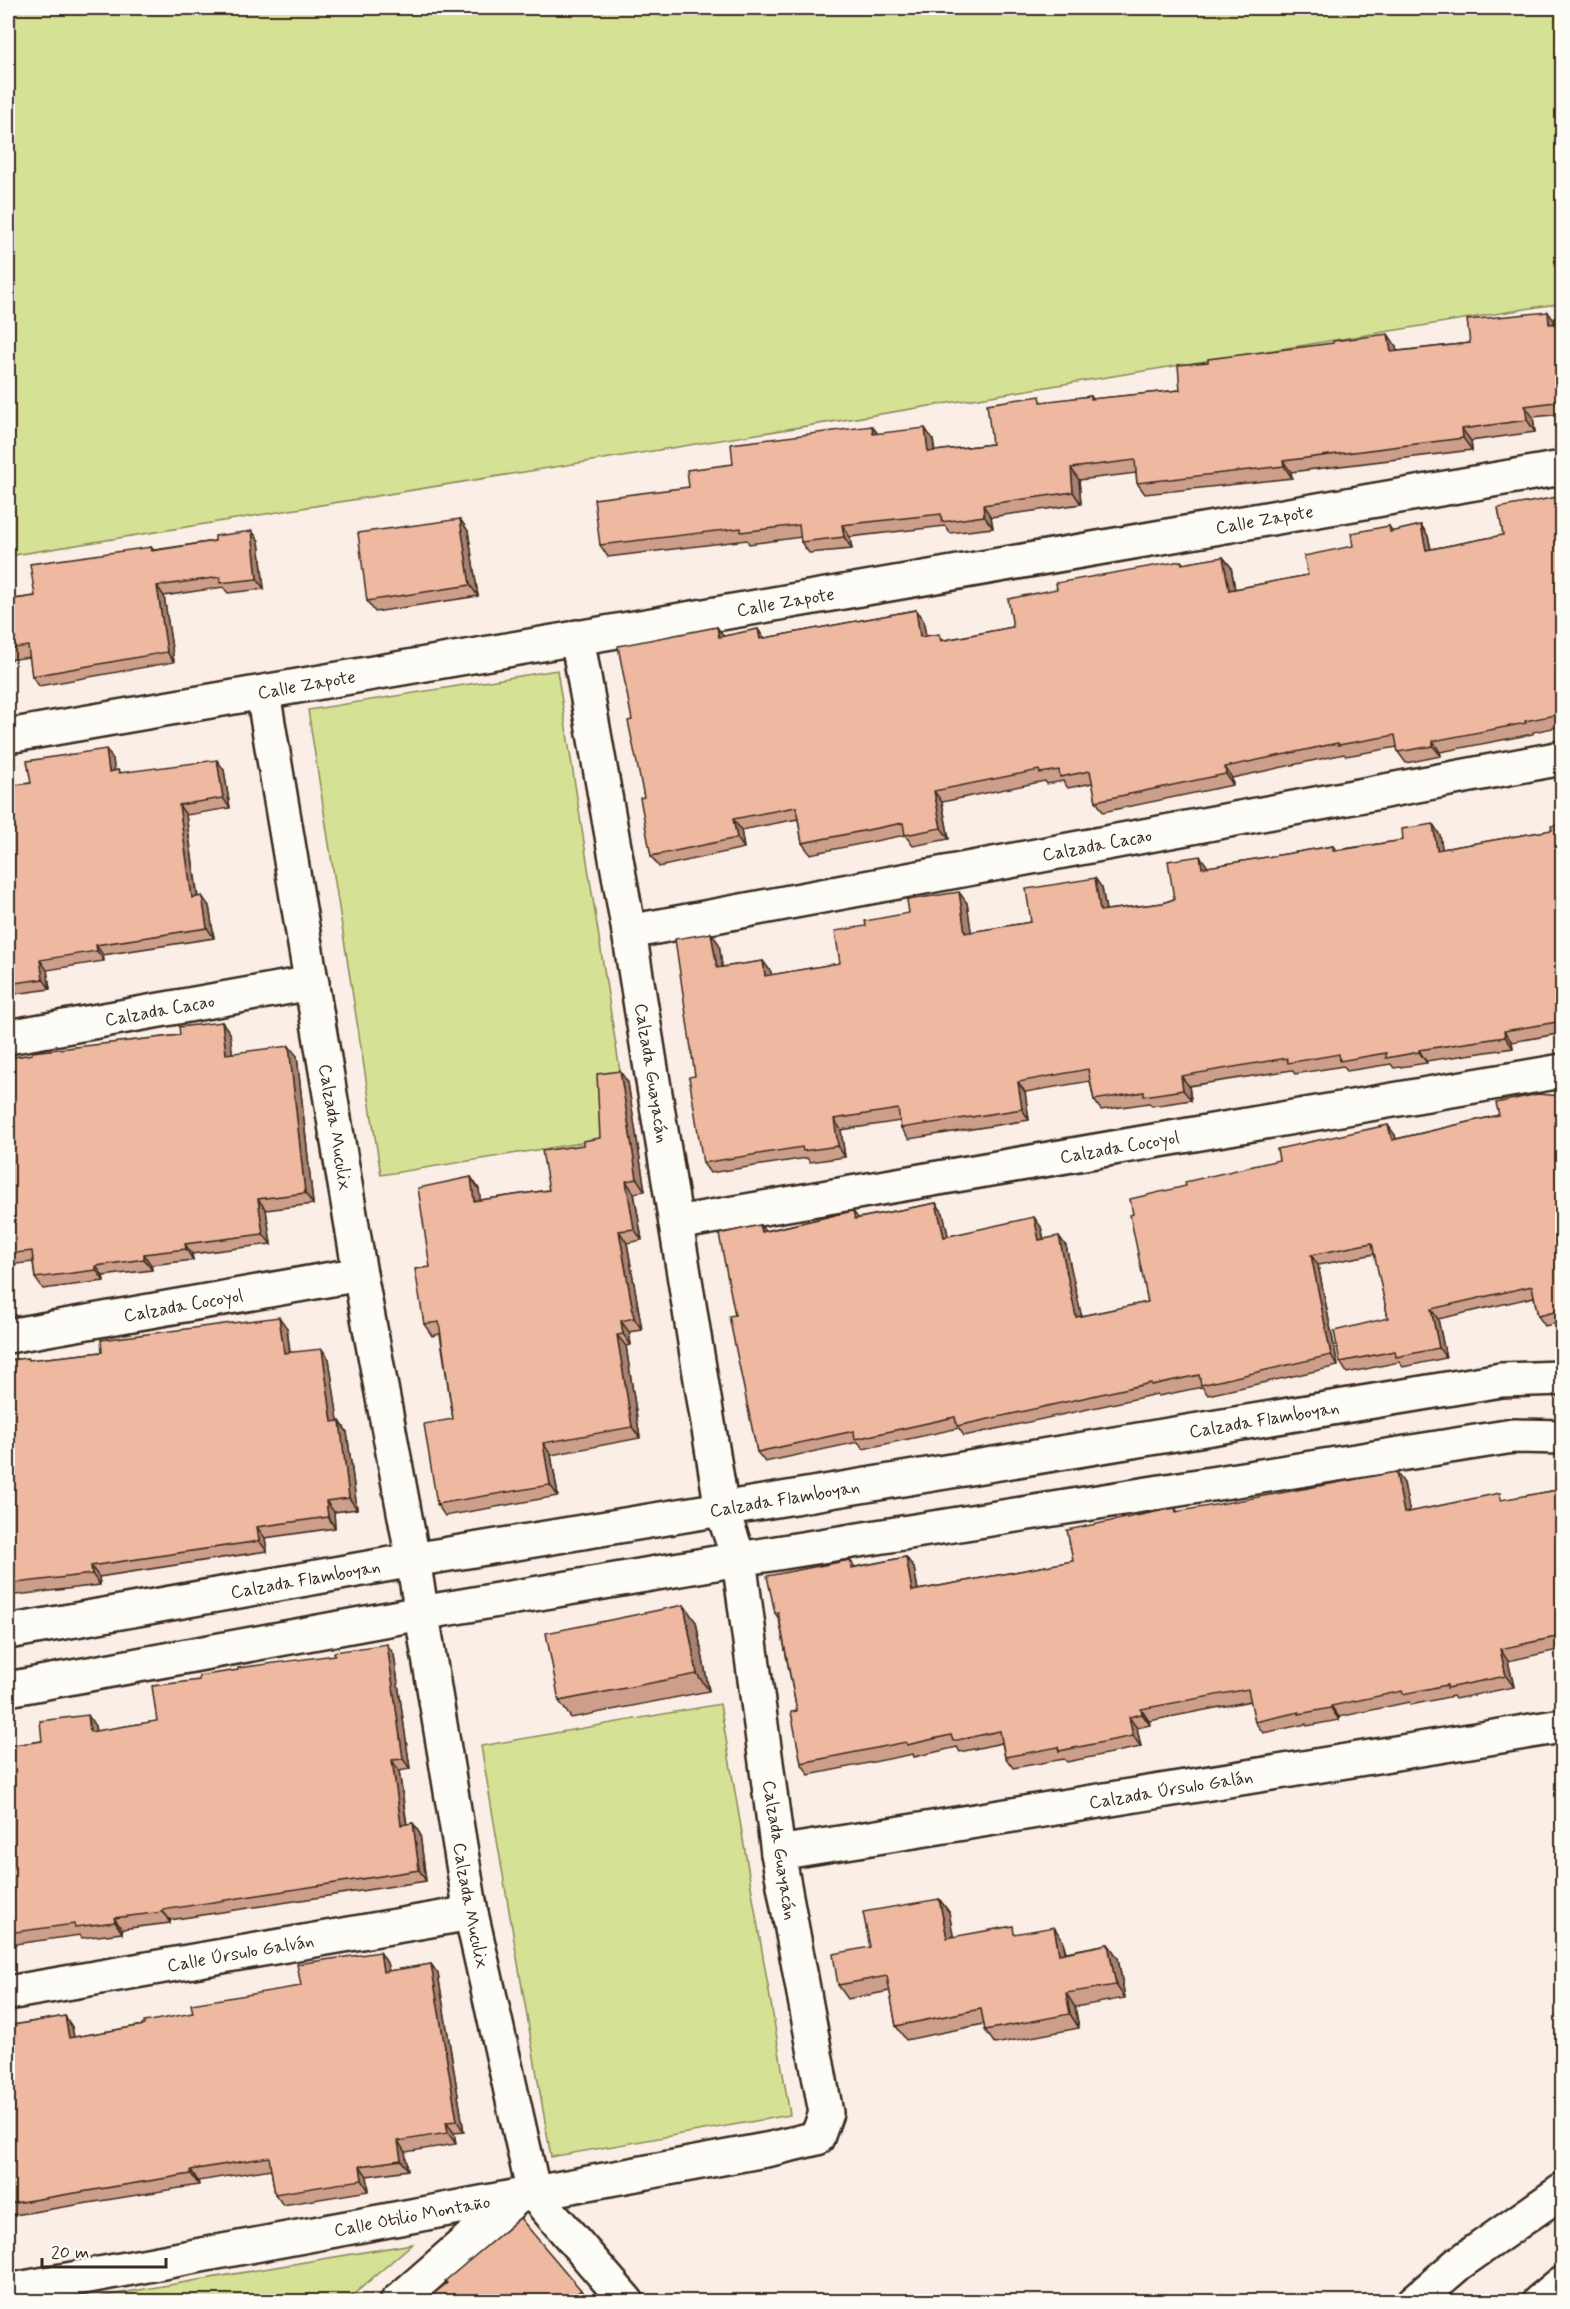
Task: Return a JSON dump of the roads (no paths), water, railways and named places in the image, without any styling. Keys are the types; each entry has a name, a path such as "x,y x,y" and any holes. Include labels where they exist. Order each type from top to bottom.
{"street":[{"name":"Calle Zapote","path":"8,736 1563,468"},
{"name":"Calzada Guayacán","path":"577,637 629,932 722,1510 739,1559 778,1853 826,2113 818,2138"},
{"name":"Calzada Muculix","path":"263,693 360,1274 413,1560 471,1913 526,2195"},
{"name":"Calzada Cacao","path":"629,932 1563,758"},
{"name":"Calzada Cacao","path":"8,1037 312,983"},
{"name":"Calzada Cocoyol","path":"676,1222 1563,1071"},
{"name":"Calzada Cocoyol","path":"8,1336 360,1274"},
{"name":"Calzada Flamboyan","path":"8,1632 413,1560 1500,1380 1563,1378"},
{"path":"8,1689 421,1613 739,1559 1513,1436 1563,1437"},
{"name":"Calzada Úrsulo Galán","path":"778,1853 1563,1726"},
{"name":"Calle Úrsulo Galván","path":"8,1993 471,1913"},
{"name":"Calle Otilio Montaño","path":"8,2291 771,2149 818,2138"},
{"path":"1414,2301 1458,2264 1563,2191"},
{"path":"397,2301 526,2195 627,2301"},
{"path":"1539,2301 1563,2283"}]}
